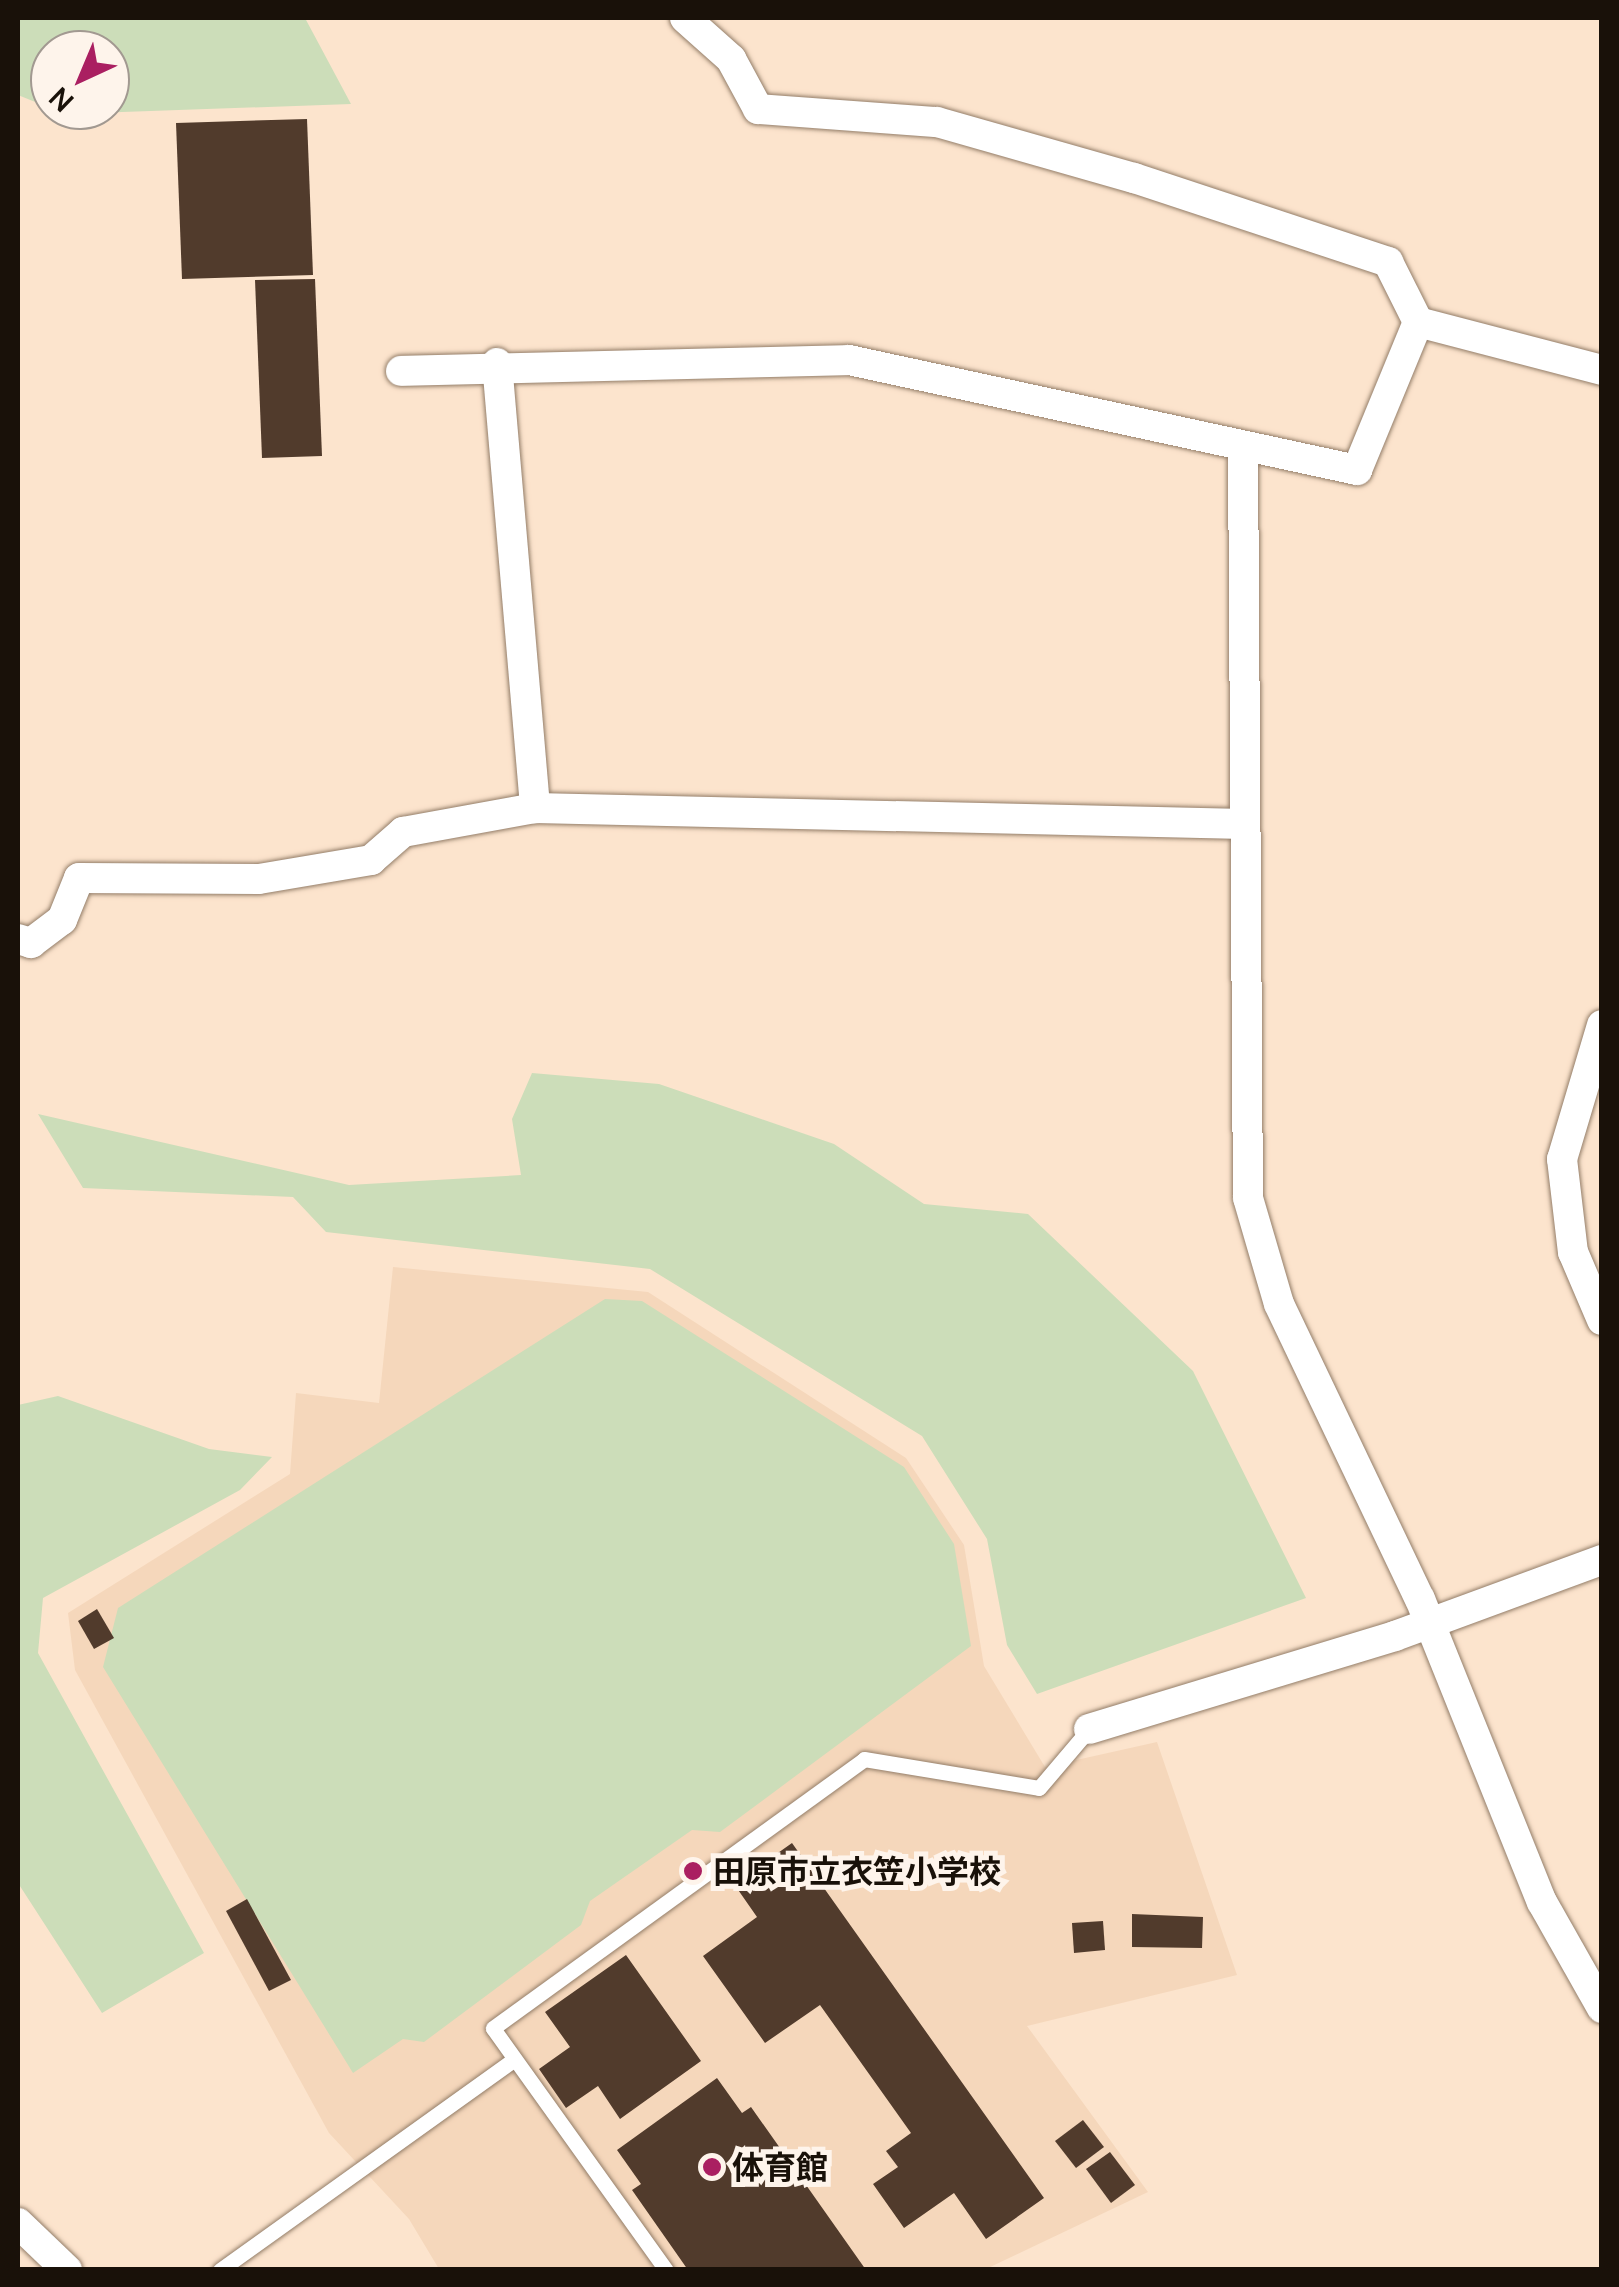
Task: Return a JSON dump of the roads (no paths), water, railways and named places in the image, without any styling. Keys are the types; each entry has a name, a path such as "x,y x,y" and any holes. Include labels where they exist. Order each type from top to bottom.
{"street":[{"path":"684,18 730,59 758,110 937,122 1134,178 1388,262 1418,322 1602,370"},
{"path":"401,371 496,363 850,360 1243,452 1357,470 1418,322"},
{"path":"496,363 534,808"},
{"path":"1243,452 1248,1198 1279,1304 1428,1624 1542,1902 1602,2008"},
{"path":"18,939 31,943 62,920 79,878 259,879 370,860 403,832 534,808 1245,824"},
{"path":"1602,1026 1562,1159 1573,1252 1602,1320"},
{"path":"1089,1730 1428,1624 1602,1560"},
{"path":"18,2223 67,2270"}],"lane":[{"path":"666,2270 493,2028 864,1759 1038,1788 1089,1730"},
{"path":"220,2270 513,2060"}],"place":[{"name":"田原市立衣笠小学校","path":"693,1871"},
{"name":"体育館","path":"712,2167"}]}
